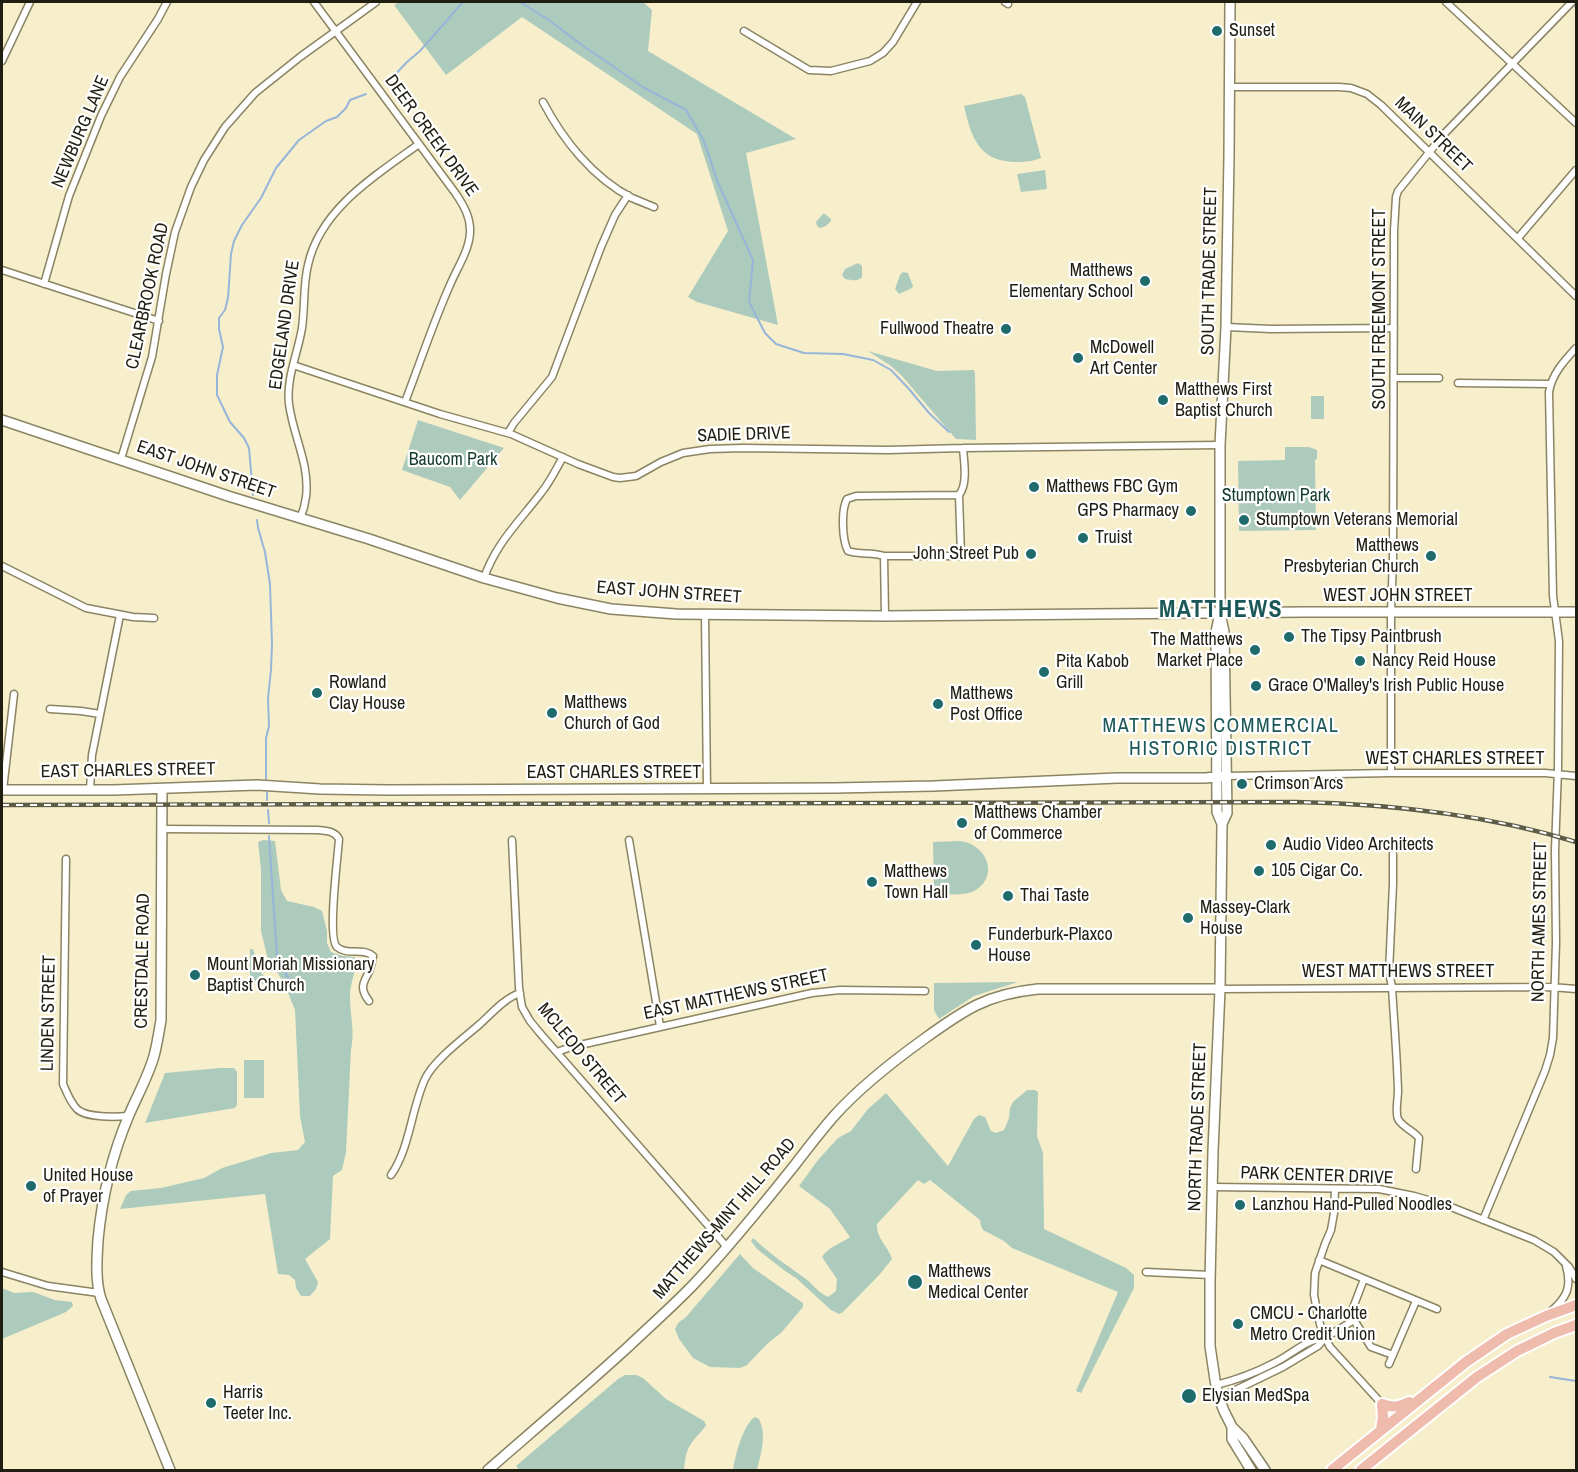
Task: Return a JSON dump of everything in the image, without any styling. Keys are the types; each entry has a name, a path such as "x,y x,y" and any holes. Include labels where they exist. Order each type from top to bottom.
{"main road":[{"name":"SOUTH TRADE STREET","path":"1220,613 1220,445 1226,327 1230,2"},
{"name":"EAST JOHN STREET","path":"2,420 300,519 369,539 484,579 611,609 766,615 1220,613"},
{"name":"WEST JOHN STREET","path":"1220,613 1576,612"},
{"name":"NORTH TRADE STREET","path":"1220,613 1224,633 1221,777 1227,813 1222,824 1210,1346 1219,1398 1232,1427 1243,1437 1265,1470"},
{"name":"EAST CHARLES STREET","path":"2,790 162,789 257,785 388,790 707,789 934,786 1117,778 1221,777"},
{"name":"CRESTDALE ROAD","path":"162,789 161,1020 154,1055 128,1116 113,1159 103,1202 97,1281 99,1293 170,1470"},
{"name":"MATTHEWS-MINT HILL ROAD","path":"488,1470 664,1315 727,1247 848,1101 874,1077 972,1007 991,998 1038,989 1220,989"},
{"path":"1332,1470 1466,1362 1507,1334 1576,1305"},
{"path":"1361,1470 1477,1377 1517,1351 1576,1325"},
{"path":"1381,1430 1382,1404 1402,1406 1438,1385"},
{"name":"NORTH TRADE STREET","path":"1232,1427 1232,1439 1251,1470"}],"street":[{"path":"2,61 30,2"},
{"name":"NEWBURG LANE","path":"44,284 69,196 100,116 120,77 167,2"},
{"name":"DEER CREEK DRIVE","path":"314,2 463,205 469,221 470,235 467,249 442,303 405,402"},
{"name":"CLEARBROOK ROAD","path":"120,459 148,373 175,232 191,187 204,160 225,127 255,93 376,2"},
{"path":"744,31 808,70 831,71 870,61 882,53 893,42 917,2"},
{"path":"1446,2 1576,123"},
{"name":"SOUTH FREEMONT STREET","path":"1392,773 1391,612 1395,197 1401,186 1444,134 1572,2"},
{"name":"MAIN STREET","path":"1230,87 1339,87 1360,90 1367,94 1381,105 1576,296"},
{"path":"543,102 565,139 583,160 604,179 628,195 654,207"},
{"name":"EDGELAND DRIVE","path":"300,519 306,497 307,482 305,465 289,405 289,381 302,326 307,266 314,244 332,217 356,191 419,144"},
{"path":"1518,238 1576,170"},
{"path":"508,433 552,377 601,247 615,215 628,195"},
{"path":"2,270 159,321"},
{"path":"1226,327 1394,328"},
{"path":"1458,383 1550,384 1559,368 1576,348"},
{"name":"SADIE DRIVE","path":"293,365 508,433 613,477 636,476 670,457 710,449 888,450 1220,445"},
{"path":"1394,378 1439,378"},
{"name":"NORTH AMES STREET","path":"1483,1220 1545,1071 1553,1038 1559,641 1553,596 1550,384"},
{"path":"959,495 856,496 847,499 843,505 844,544 848,551 855,554 961,556 959,495 964,486 963,448"},
{"path":"484,579 493,556 542,492 564,457"},
{"path":"884,556 885,615"},
{"path":"2,566 86,608 133,617 154,618"},
{"path":"705,614 707,789"},
{"path":"90,790 92,755 120,615"},
{"path":"2,790 14,694"},
{"path":"50,709 100,714"},
{"name":"WEST CHARLES STREET","path":"1221,777 1392,773 1545,773 1576,776"},
{"path":"162,829 318,830 335,834 339,838 333,906 333,939 336,946 342,950 367,952 373,956 363,984 369,1001"},
{"name":"MCLEOD STREET","path":"512,840 520,993 524,1012 727,1247"},
{"path":"629,840 660,1026"},
{"path":"1393,854 1389,972 1392,987 1398,1090 1397,1114 1402,1124 1419,1137 1416,1169"},
{"name":"LINDEN STREET","path":"66,860 63,1084 70,1101 79,1112 111,1118 128,1116"},
{"name":"WEST MATTHEWS STREET","path":"1220,989 1555,987 1576,989"},
{"name":"EAST MATTHEWS STREET","path":"557,1052 660,1026 812,993 840,990 925,991"},
{"path":"391,1175 398,1165 426,1077 443,1056 512,996 520,993"},
{"name":"PARK CENTER DRIVE","path":"1212,1187 1379,1190 1414,1196 1446,1205 1534,1240 1554,1252 1565,1263 1576,1280"},
{"path":"1335,1189 1335,1213 1315,1274 1314,1295 1318,1316 1325,1338 1338,1357 1382,1404"},
{"path":"1319,1260 1437,1309"},
{"path":"1546,1316 1565,1297 1569,1277 1565,1263"},
{"path":"2,1272 48,1286 99,1293"},
{"path":"1146,1272 1210,1275"},
{"path":"1364,1279 1351,1313 1371,1347 1393,1355"},
{"path":"1389,1364 1416,1301"},
{"path":"1219,1398 1275,1371 1318,1346 1325,1338 1354,1320"},
{"path":"1216,1386 1265,1368 1314,1339 1325,1338"}],"green space":[{"path":"400,2 643,2 652,10 648,51 796,139 746,153 778,325 697,302 688,297 728,231 697,134 522,17 446,75 394,5"},
{"path":"1021,94 1025,97 1041,158 1027,162 1013,162 992,157 984,151 973,136 964,106"},
{"path":"1045,170 1047,189 1021,192 1017,174"},
{"path":"823,214 831,221 820,228 816,222"},
{"path":"858,263 862,266 862,277 857,280 845,279 842,275 845,269"},
{"path":"903,272 908,273 913,286 899,294 895,289"},
{"path":"868,351 937,371 974,370 976,440 956,439 902,376"},
{"path":"1311,396 1324,396 1324,419 1311,419"},
{"name":"Baucom Park","path":"418,420 504,448 460,500 450,487 402,470"},
{"name":"Stumptown Park","path":"1285,447 1309,447 1317,450 1315,460 1316,530 1239,531 1238,461 1285,460"},
{"path":"275,841 281,890 287,901 322,911 327,931 327,943 331,952 355,957 356,962 350,993 353,1036 346,1152 342,1170 333,1176 330,1239 305,1259 318,1282 310,1296 301,1296 296,1288 295,1280 289,1275 278,1274 265,1194 120,1209 126,1195 131,1191 161,1188 204,1178 222,1168 271,1153 298,1150 305,1142 300,1116 295,1010 284,983 267,956 261,931 261,870 258,842"},
{"path":"960,841 978,849 984,856 988,872 986,880 972,892 934,894 933,842"},
{"path":"250,949 253,949 260,971 269,982 260,985 250,980"},
{"path":"1018,982 974,996 939,1019 934,1010 934,983"},
{"path":"244,1060 264,1060 264,1098 244,1098"},
{"path":"234,1068 237,1072 237,1105 235,1108 145,1123 165,1073"},
{"path":"1027,1090 1038,1092 1037,1136 1043,1153 1044,1229 1126,1268 1134,1275 1134,1288 1081,1393 1076,1391 1118,1292 1012,1248 983,1230 980,1220 930,1180 924,1184 918,1180 877,1224 878,1234 892,1259 839,1314 831,1310 796,1278 757,1249 751,1241 753,1238 828,1297 836,1291 837,1279 822,1257 831,1248 850,1237 830,1209 799,1186 838,1138 851,1131 868,1109 886,1093 948,1166 974,1119 979,1115 985,1117 991,1131 996,1133 1004,1130 1013,1102"},
{"path":"740,1254 753,1268 803,1303 803,1307 781,1333 747,1365 740,1368 710,1367 693,1358 679,1339 675,1329"},
{"path":"2,1288 14,1293 33,1292 55,1300 72,1302 73,1306 66,1312 2,1339"},
{"path":"625,1375 636,1375 643,1378 666,1399 704,1421 706,1425 689,1448 684,1470 519,1470 516,1466"},
{"path":"755,1417 759,1419 763,1432 762,1451 757,1470 733,1470 743,1433"}],"waterway":[{"path":"390,80 420,51 463,2"},
{"path":"520,2 643,87 686,110 704,141 718,183 753,260 749,302 765,333 776,344 804,353 843,354 873,360 891,370 949,432"},
{"path":"253,495 249,448 244,438 230,422 217,395 217,375 223,347 219,318 225,310 228,298 234,241 261,198 276,168 299,140 326,121 337,117 350,100 366,94"},
{"path":"257,520 270,584 272,644 268,698 269,726 266,738 266,779"},
{"path":"267,792 267,800"},
{"path":"268,810 269,823"},
{"path":"269,836 277,957 293,987"},
{"path":"1550,1377 1576,1381"}],"railway":[{"path":"2,805 1296,802 1367,805 1438,812 1507,824 1576,842"}],"place":[{"name":"Sunset","path":"1217,31"},
{"name":"Matthews Elementary School","path":"1145,281"},
{"name":"Fullwood Theatre","path":"1006,329"},
{"name":"McDowell Art Center","path":"1078,358"},
{"name":"Matthews First Baptist Church","path":"1163,400"},
{"name":"Matthews FBC Gym","path":"1034,487"},
{"name":"GPS Pharmacy","path":"1191,511"},
{"name":"Stumptown Veterans Memorial","path":"1244,520"},
{"name":"Truist","path":"1083,538"},
{"name":"John Street Pub","path":"1031,554"},
{"name":"Matthews Presbyterian Church","path":"1431,556"},
{"name":"The Tipsy Paintbrush","path":"1289,637"},
{"name":"The Matthews Market Place","path":"1255,650"},
{"name":"Nancy Reid House","path":"1360,661"},
{"name":"Pita Kabob Grill","path":"1044,672"},
{"name":"Grace O'Malley's Irish Public House","path":"1256,686"},
{"name":"Rowland Clay House","path":"317,693"},
{"name":"Matthews Post Office","path":"938,704"},
{"name":"Matthews Church of God","path":"552,713"},
{"name":"Crimson Arcs","path":"1242,784"},
{"name":"Matthews Chamber of Commerce","path":"962,823"},
{"name":"Audio Video Architects","path":"1271,845"},
{"name":"105 Cigar Co.","path":"1259,871"},
{"name":"Matthews Town Hall","path":"872,882"},
{"name":"Thai Taste","path":"1008,896"},
{"name":"Massey-Clark House","path":"1188,918"},
{"name":"Funderburk-Plaxco House","path":"976,945"},
{"name":"Mount Moriah Missionary Baptist Church","path":"195,975"},
{"name":"United House of Prayer","path":"31,1186"},
{"name":"Lanzhou Hand-Pulled Noodles","path":"1240,1205"},
{"name":"Matthews Medical Center","path":"915,1282"},
{"name":"CMCU - Charlotte Metro Credit Union","path":"1238,1324"},
{"name":"Elysian MedSpa","path":"1189,1396"},
{"name":"Harris Teeter Inc.","path":"211,1403"}],"district":[{"name":"MATTHEWS","path":"1221,611"},
{"name":"MATTHEWS COMMERCIAL HISTORIC DISTRICT","path":"1221,738"}]}
